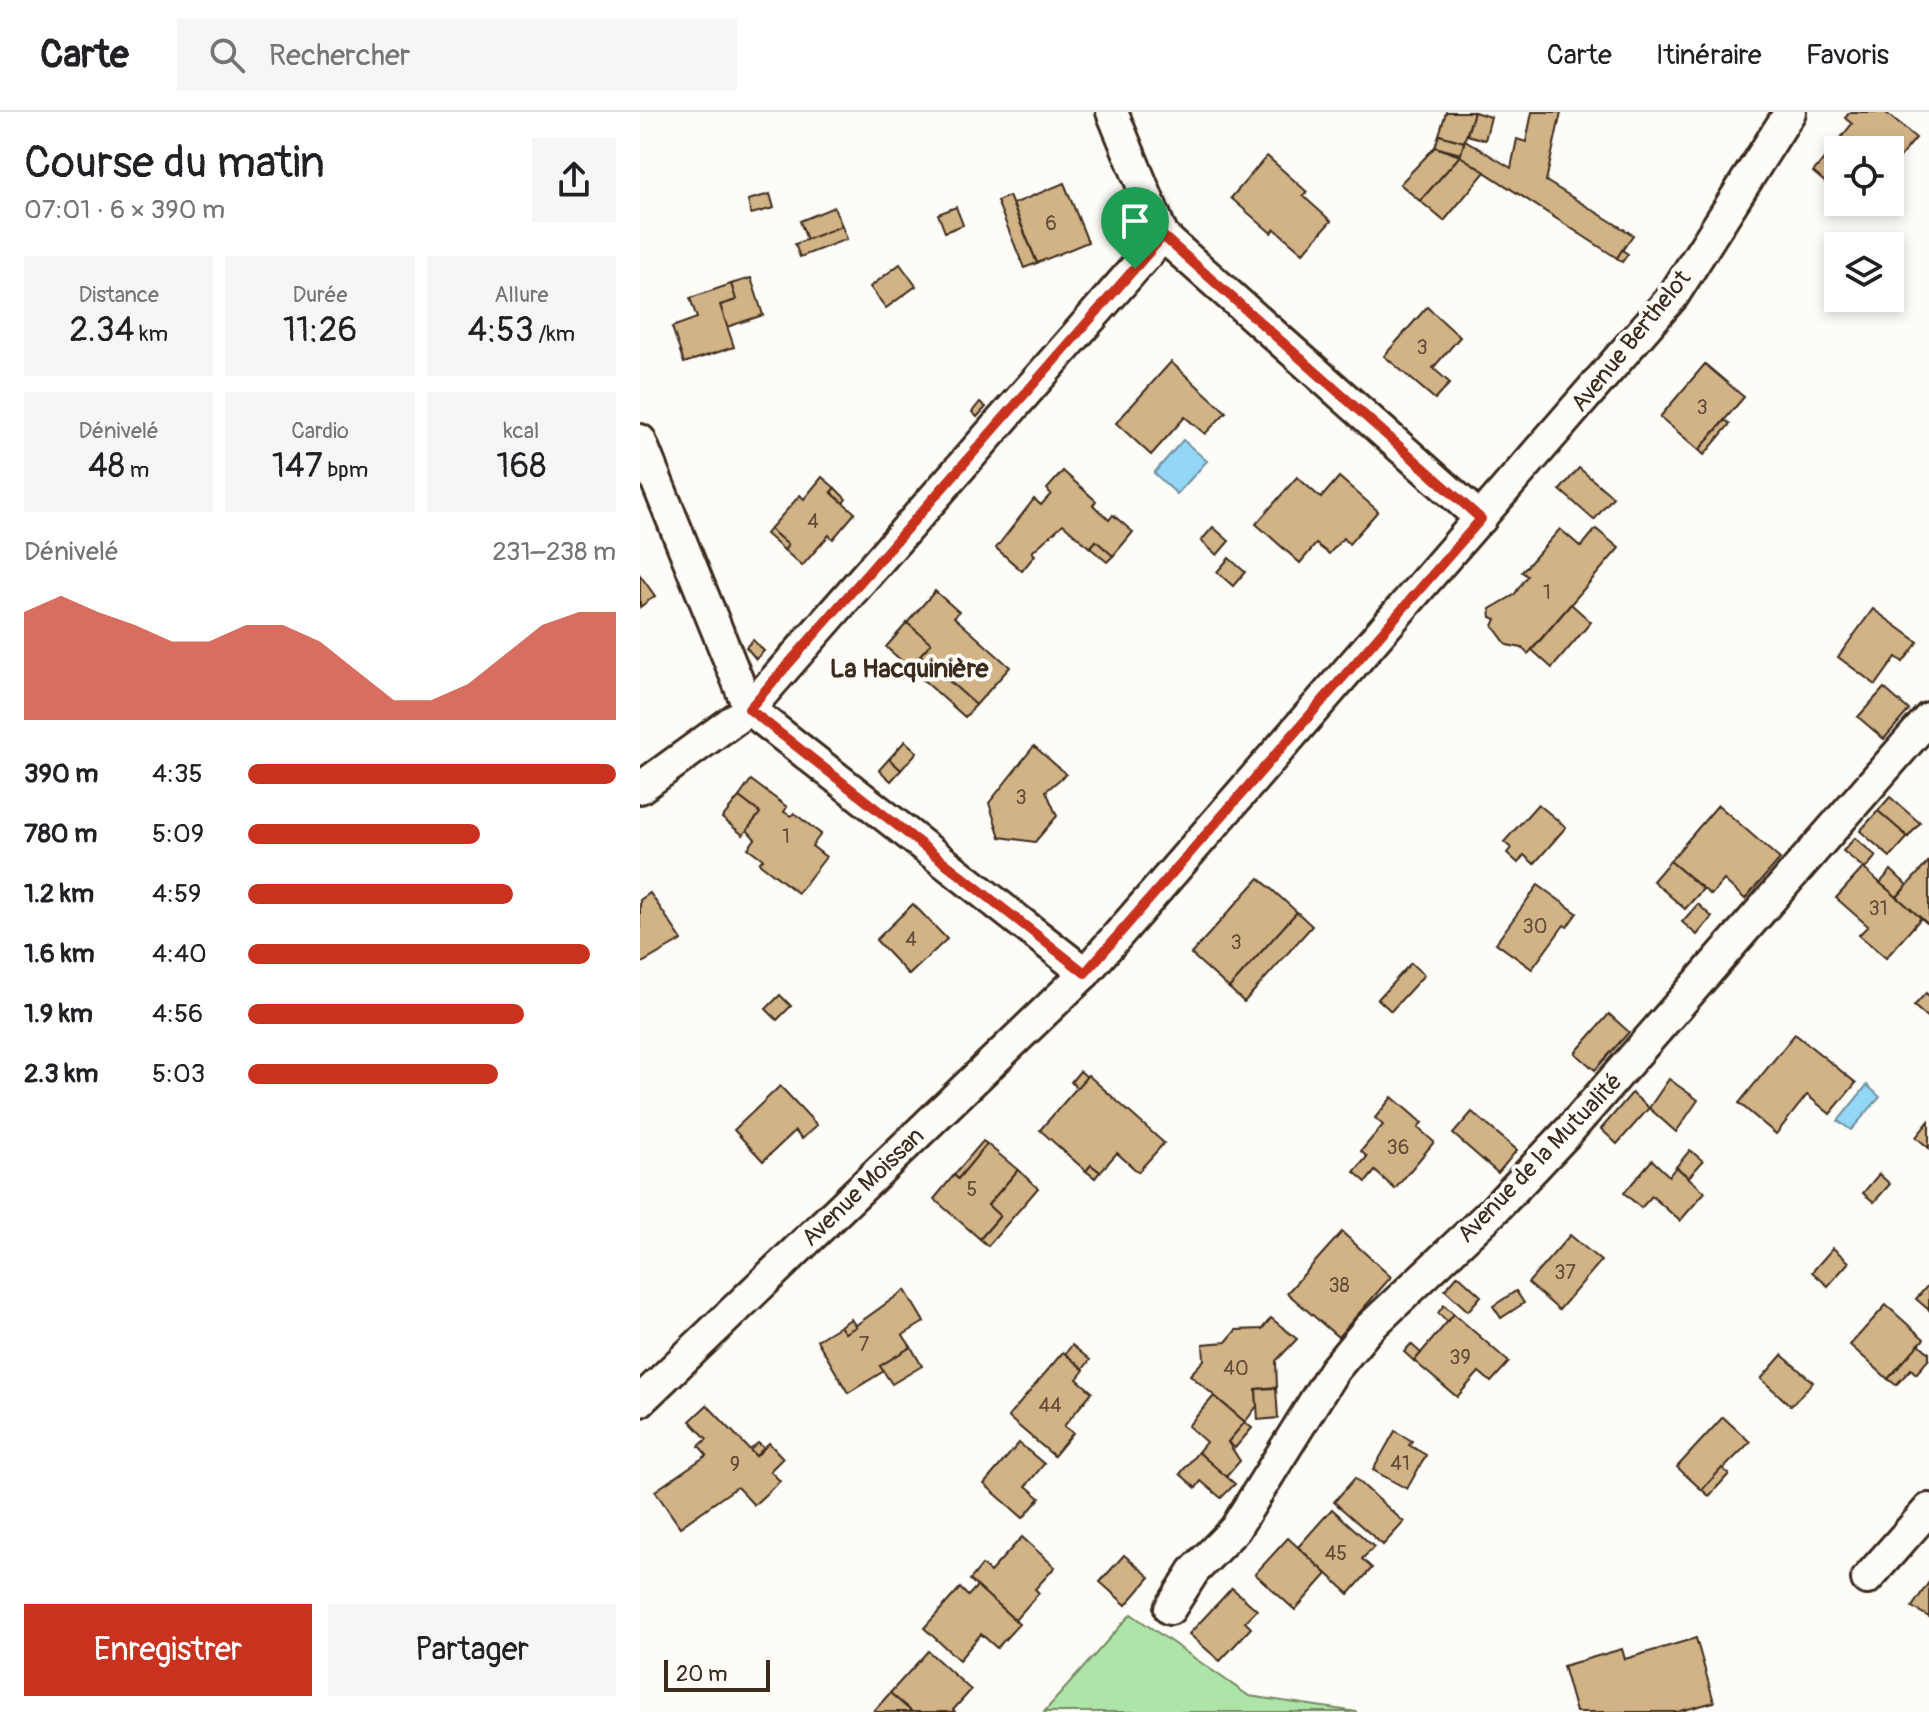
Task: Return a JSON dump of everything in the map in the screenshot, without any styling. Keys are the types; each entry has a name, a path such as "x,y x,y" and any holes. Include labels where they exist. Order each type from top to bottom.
{"street":[{"path":"1112,112 1163,236 1481,519"},
{"name":"Avenue Berthelot","path":"1085,973 1673,296 1790,112"},
{"path":"640,788 749,709 1163,236"},
{"path":"640,440 749,709 1085,973"},
{"name":"Avenue de la Mutualité","path":"1170,1609 1194,1571 1235,1529 1334,1370 1368,1329 1494,1210 1567,1133 1929,718"},
{"name":"Avenue Moissan","path":"640,1401 1085,973"},
{"path":"1867,1579 1929,1509"}],"green space":[{"path":"1131,1614 1249,1696 1357,1712 1044,1712"}],"water":[{"path":"1183,440 1207,461 1177,494 1154,473"},
{"path":"1867,1085 1880,1097 1851,1130 1838,1121"}],"building":[{"path":"1446,112 1474,112 1464,142 1439,135"},
{"path":"1474,112 1491,117 1485,140 1467,135"},
{"path":"1532,112 1561,112 1546,181 1633,235 1617,258 1460,156 1465,140 1511,168 1517,139 1526,142"},
{"path":"1850,112 1885,112 1916,138 1904,152 1904,136 1842,136 1852,124 1845,118"},
{"path":"1439,135 1464,142 1461,154 1435,147"},
{"path":"1435,147 1460,156 1420,201 1400,184"},
{"path":"1267,156 1307,192 1303,196 1331,221 1303,253 1275,229 1271,233 1231,198"},
{"path":"1460,156 1485,172 1444,221 1420,201"},
{"path":"1824,158 1824,181 1813,172"},
{"path":"1064,183 1088,242 1037,263 1013,204"},
{"path":"770,194 774,208 751,214 748,200"},
{"path":"1009,196 1037,263 1024,268 997,201"},
{"path":"834,207 842,226 807,240 800,221"},
{"path":"956,207 963,225 945,232 938,214"},
{"path":"842,226 847,239 800,257 795,244"},
{"path":"1622,250 1628,254 1622,262 1617,258"},
{"path":"900,264 916,286 886,308 870,287"},
{"path":"751,278 763,315 727,327 720,305 736,300 731,284"},
{"path":"731,284 736,300 720,305 734,347 684,363 672,327 697,318 690,298"},
{"path":"1427,307 1460,337 1433,368 1450,383 1435,399 1384,356"},
{"path":"1171,362 1226,412 1205,434 1185,417 1151,455 1116,423"},
{"path":"1705,364 1744,397 1699,450 1660,417"},
{"path":"980,402 986,407 977,417 972,412"},
{"path":"1725,420 1730,424 1704,455 1699,450"},
{"path":"1579,468 1613,497 1594,520 1560,490"},
{"path":"1063,471 1096,501 1093,505 1109,520 1113,515 1133,532 1113,556 1096,541 1090,548 1063,524 1032,552 1035,555 1022,571 996,548 1034,499 1041,505 1051,494 1047,489"},
{"path":"822,477 835,488 831,492 855,513 833,539 829,535 802,566 784,550 788,545 770,529 800,495 804,499"},
{"path":"1297,477 1321,498 1339,477 1378,511 1349,544 1343,538 1329,554 1316,544 1300,563 1256,524"},
{"path":"835,488 846,499 843,503 831,492"},
{"path":"1213,527 1229,541 1217,555 1201,541"},
{"path":"770,529 788,545 784,550 766,534"},
{"path":"1560,529 1581,547 1596,529 1619,548 1528,654 1522,648 1507,645 1493,626 1496,619 1491,617 1490,609 1514,595 1527,576 1522,572"},
{"path":"1096,541 1113,556 1107,562 1090,548"},
{"path":"1229,558 1245,572 1233,586 1217,572"},
{"path":"640,575 655,596 640,607"},
{"path":"935,591 959,612 954,617 1010,667 976,705 920,655 931,643 907,623"},
{"path":"1571,604 1591,622 1552,668 1532,650"},
{"path":"1873,609 1918,642 1903,662 1896,657 1876,685 1838,657"},
{"path":"907,623 931,643 920,655 976,705 965,717 886,647"},
{"path":"753,640 764,651 756,659 746,647"},
{"path":"1884,688 1909,710 1884,739 1858,717"},
{"path":"905,741 917,752 901,770 889,759"},
{"path":"1034,746 1066,774 1046,791 1057,816 1035,842 1000,837 989,803"},
{"path":"889,759 901,770 891,781 879,770"},
{"path":"751,780 787,807 784,812 791,816 794,813 821,834 812,846 826,857 798,893 759,863 763,859 748,848 755,839 747,830 760,813 739,797"},
{"path":"739,797 760,813 743,835 722,818"},
{"path":"1890,797 1920,823 1908,837 1878,811"},
{"path":"1538,804 1566,827 1534,864 1524,855 1518,863 1507,853 1511,848 1504,842"},
{"path":"1718,805 1780,859 1745,899 1724,880 1711,895 1670,861"},
{"path":"1878,811 1908,837 1890,857 1860,831"},
{"path":"1855,838 1876,856 1865,869 1843,851"},
{"path":"1670,861 1703,889 1685,909 1653,881"},
{"path":"1929,861 1929,925 1897,897"},
{"path":"1863,868 1921,918 1886,958 1859,935 1868,926 1836,898"},
{"path":"1891,870 1907,885 1897,897 1880,883"},
{"path":"1259,878 1297,912 1229,988 1191,954"},
{"path":"1538,885 1577,913 1567,927 1564,925 1532,969 1496,943"},
{"path":"650,893 682,940 640,964 640,900"},
{"path":"913,904 947,939 909,975 876,940"},
{"path":"1698,904 1712,917 1697,935 1682,922"},
{"path":"1297,912 1312,926 1244,1002 1229,988"},
{"path":"1411,963 1424,975 1391,1011 1378,999"},
{"path":"1926,993 1929,996 1929,1019 1914,1006"},
{"path":"780,995 791,1006 777,1020 766,1009"},
{"path":"1609,1014 1629,1032 1595,1070 1575,1053"},
{"path":"1795,1034 1856,1083 1830,1114 1807,1095 1776,1134 1739,1103"},
{"path":"1080,1071 1087,1077 1077,1088 1071,1082"},
{"path":"1088,1075 1164,1143 1138,1172 1117,1153 1100,1172 1091,1165 1086,1171 1040,1130"},
{"path":"1669,1079 1698,1100 1676,1132 1649,1108"},
{"path":"780,1086 817,1125 802,1139 795,1131 763,1161 734,1130"},
{"path":"1632,1093 1649,1108 1617,1144 1601,1129"},
{"path":"1392,1097 1422,1123 1418,1128 1434,1142 1395,1189 1375,1171 1366,1182 1354,1172 1367,1157 1361,1151 1383,1125 1375,1118"},
{"path":"1472,1112 1517,1150 1498,1173 1453,1134"},
{"path":"1929,1121 1929,1148 1916,1137"},
{"path":"983,1141 987,1144 958,1179 954,1175"},
{"path":"987,1144 1018,1170 988,1205 1000,1216 980,1239 934,1199 954,1175 958,1179"},
{"path":"1690,1150 1703,1161 1689,1177 1676,1167"},
{"path":"1652,1160 1669,1176 1676,1167 1705,1192 1680,1221 1652,1196 1641,1208 1624,1193"},
{"path":"1091,1165 1100,1172 1095,1178 1086,1171"},
{"path":"1018,1170 1038,1188 988,1246 980,1239 1000,1216 988,1205"},
{"path":"1879,1174 1890,1184 1874,1202 1863,1193"},
{"path":"1342,1232 1391,1277 1338,1337 1287,1293"},
{"path":"1570,1235 1601,1261 1559,1310 1528,1283"},
{"path":"1833,1248 1849,1262 1828,1286 1812,1272"},
{"path":"1458,1275 1481,1296 1468,1311 1445,1290"},
{"path":"1929,1284 1929,1310 1916,1299"},
{"path":"905,1290 924,1322 903,1335 911,1347 880,1366 884,1371 848,1393 817,1340 840,1326 845,1333"},
{"path":"1516,1291 1524,1303 1501,1318 1493,1306"},
{"path":"1444,1305 1454,1314 1448,1322 1438,1313"},
{"path":"1886,1305 1924,1339 1888,1379 1850,1345"},
{"path":"1454,1314 1509,1362 1491,1382 1479,1372 1457,1397 1414,1361"},
{"path":"1271,1318 1297,1339 1276,1361 1277,1387 1256,1389 1257,1406 1245,1422 1190,1375 1204,1360 1203,1344 1226,1342 1236,1330 1262,1329"},
{"path":"851,1319 856,1327 845,1333 840,1326"},
{"path":"1411,1344 1421,1353 1414,1361 1404,1352"},
{"path":"1919,1344 1929,1353 1929,1359 1916,1374 1911,1369 1896,1385 1888,1379"},
{"path":"1072,1345 1090,1360 1083,1369 1065,1354"},
{"path":"911,1347 922,1366 892,1384 880,1366"},
{"path":"1063,1352 1084,1370 1077,1379 1092,1392 1064,1426 1073,1433 1054,1456 1008,1417"},
{"path":"1782,1355 1813,1382 1791,1406 1761,1379"},
{"path":"1276,1388 1278,1418 1258,1420 1256,1389"},
{"path":"1214,1396 1245,1422 1228,1442 1240,1461 1226,1477 1198,1452 1206,1442 1188,1426"},
{"path":"707,1405 756,1456 769,1443 783,1458 770,1471 780,1481 754,1505 737,1487 680,1527 655,1491 707,1455 699,1446 707,1439 690,1421"},
{"path":"1723,1417 1750,1442 1702,1490 1677,1467"},
{"path":"1245,1422 1252,1428 1235,1448 1228,1442"},
{"path":"1395,1431 1412,1441 1409,1445 1426,1455 1407,1489 1373,1470"},
{"path":"758,1443 764,1448 756,1456 750,1450"},
{"path":"1019,1443 1044,1464 1026,1486 1040,1498 1023,1518 984,1484"},
{"path":"1198,1452 1235,1484 1221,1498 1201,1481 1196,1488 1180,1474"},
{"path":"1722,1468 1729,1474 1709,1496 1702,1490"},
{"path":"1355,1478 1404,1522 1383,1545 1334,1502"},
{"path":"1332,1509 1374,1547 1362,1559 1372,1568 1349,1594 1298,1547"},
{"path":"1022,1537 1055,1567 1035,1589 1039,1593 1015,1620 970,1580 982,1565 990,1572"},
{"path":"1288,1538 1327,1574 1295,1610 1255,1574"},
{"path":"1124,1555 1150,1577 1126,1605 1100,1582"},
{"path":"1929,1582 1929,1617 1912,1607"},
{"path":"977,1586 1019,1624 997,1648 981,1634 959,1660 924,1628 960,1588 968,1596"},
{"path":"1232,1588 1257,1610 1245,1622 1251,1628 1220,1661 1189,1634"},
{"path":"1696,1638 1714,1702 1677,1712 1576,1712 1563,1666 1622,1649 1625,1659"},
{"path":"928,1651 971,1690 953,1710 955,1712 912,1712 890,1693"},
{"path":"890,1693 912,1712 873,1712"}],"district":[{"name":"La Hacquinière","path":"909,669"}],"route":[{"path":"1163,236 1481,519 1085,973 749,709 1135,269 1163,236"}]}
